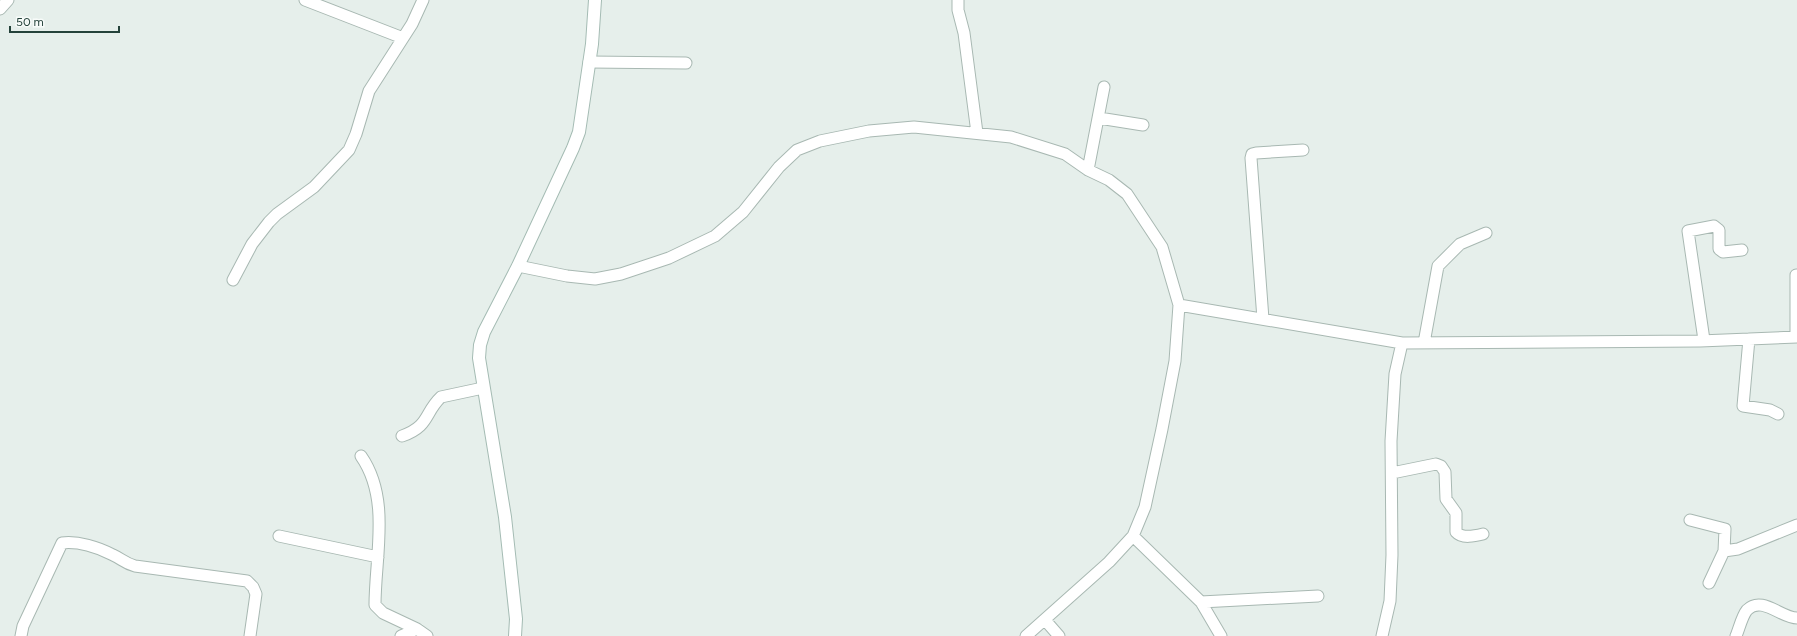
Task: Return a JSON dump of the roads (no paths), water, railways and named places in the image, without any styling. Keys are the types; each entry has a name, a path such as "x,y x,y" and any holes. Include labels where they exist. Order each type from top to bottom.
{"street":[{"path":"0,10 8,0"},
{"path":"305,0 403,38"},
{"path":"233,280 252,244 269,222 277,214 314,187 349,150 356,134 369,91 403,38 423,0"},
{"path":"515,636 516,619 505,517 483,388 479,358 480,345 484,332 518,266 577,137 589,62 595,0"},
{"path":"958,0 958,10 964,33 977,133"},
{"path":"589,62 686,63"},
{"path":"1088,170 1104,87"},
{"path":"1099,118 1143,125"},
{"path":"518,266 567,276 595,279 620,274 669,258 715,236 742,212 779,168 797,150 820,142 868,131 914,127 1011,137 1065,154 1088,170 1109,180 1127,194 1141,212 1162,247 1179,305 1175,361 1145,507 1133,536 1109,562 1026,636"},
{"path":"1263,319 1250,158 1252,154 1256,153 1303,150"},
{"path":"1699,340 1688,231 1714,226 1719,230 1719,248 1723,252 1742,250"},
{"path":"1424,343 1438,266 1460,244 1486,233"},
{"path":"1179,305 1402,343 1699,340 1797,337 1796,275"},
{"path":"1749,339 1743,406 1770,410 1778,414"},
{"path":"1382,636 1390,601 1395,374 1402,343"},
{"path":"402,436 410,433 423,424 441,397 483,388"},
{"path":"361,456 370,469 379,507 380,540 375,605 383,613 417,629 427,636"},
{"path":"1392,472 1436,464 1442,466 1445,472 1446,499 1456,513 1456,532 1461,536 1476,536 1483,534"},
{"path":"1690,520 1724,529 1724,551 1709,583"},
{"path":"1724,551 1738,549 1797,525"},
{"path":"279,536 378,557"},
{"path":"1133,536 1201,602 1221,636"},
{"path":"22,636 23,626 62,543 74,542 113,555 124,563 134,566 247,581 253,587 256,594 250,636"},
{"path":"1201,602 1318,596"},
{"path":"1736,636 1747,610 1755,606 1764,605 1782,614 1797,618"},
{"path":"1045,620 1059,636"},
{"path":"401,636 417,629"}]}
